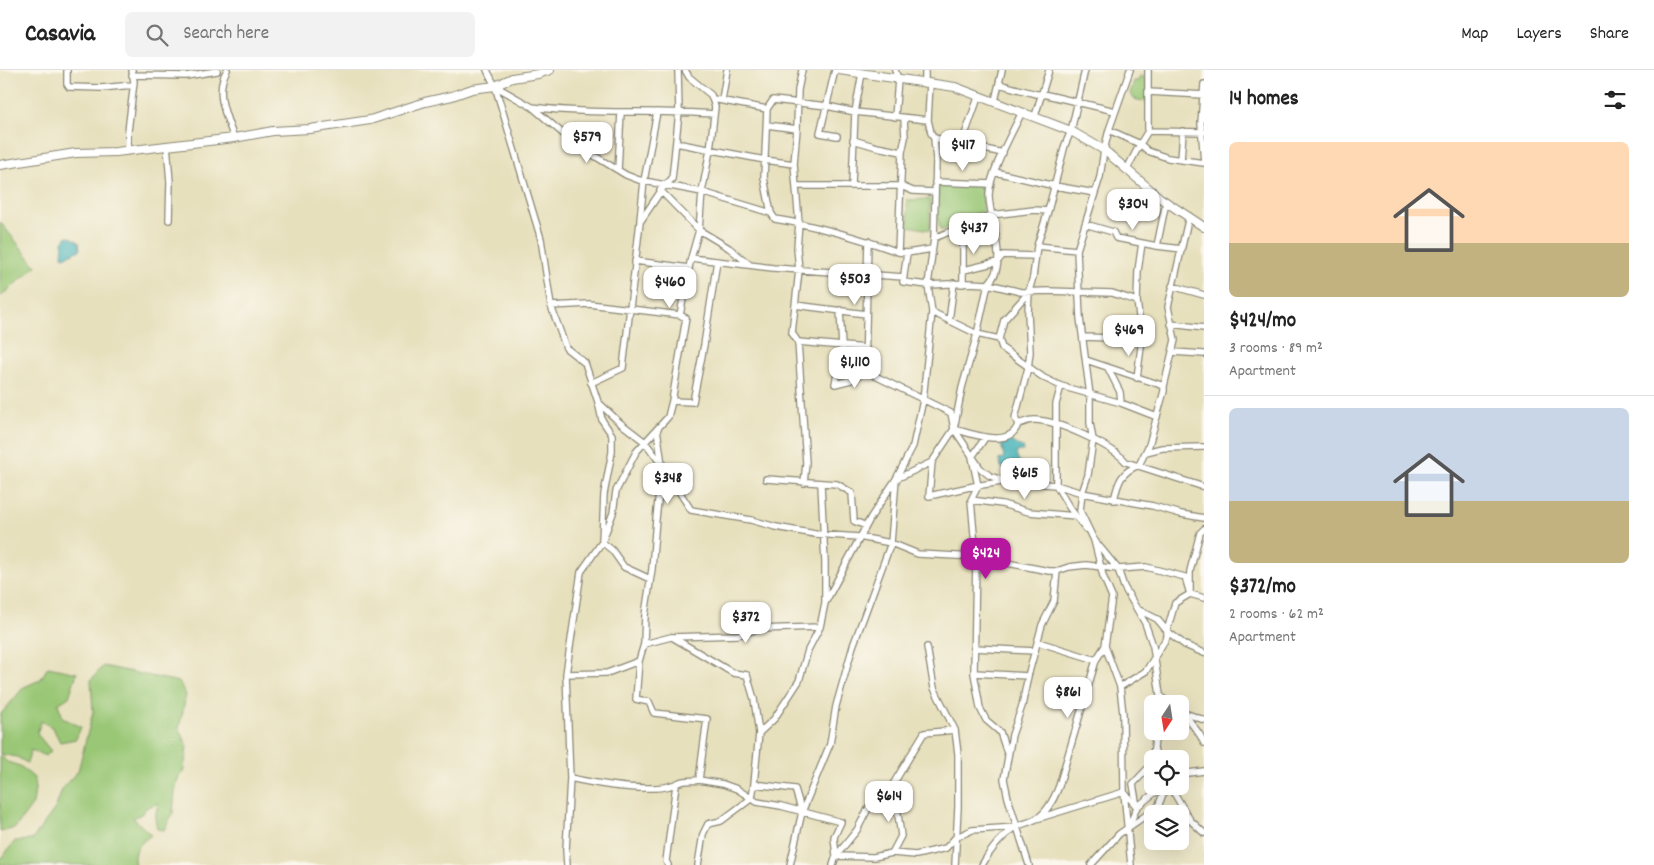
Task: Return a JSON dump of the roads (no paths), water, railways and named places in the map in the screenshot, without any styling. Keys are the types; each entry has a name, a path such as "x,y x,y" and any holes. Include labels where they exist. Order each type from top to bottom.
{"street":[{"path":"67,70 67,84 69,87 101,88 134,85"},
{"path":"128,150 134,85 132,72 186,76 217,70"},
{"path":"226,70 220,83 222,103 234,138"},
{"path":"487,70 495,86 541,239 551,306 566,348 585,363 602,420 612,435 612,452 604,494 602,542"},
{"path":"0,165 76,152 116,152 370,120 425,102 472,89 495,86 512,78 550,70"},
{"path":"640,222 665,185 672,179 679,112 678,70"},
{"path":"680,315 691,258 699,230 702,192 710,150 715,107 711,95 689,77 685,70"},
{"path":"722,100 728,70"},
{"path":"802,70 797,102 794,164 799,270 792,333 798,342 806,463 804,483"},
{"path":"835,70 820,133 837,136"},
{"path":"839,70 865,72 955,87 1071,131 1104,150 1166,202 1204,227"},
{"path":"894,117 898,79 895,70"},
{"path":"825,603 859,537 896,479 913,446 923,400 932,312 928,285 934,238 936,160 934,138 928,120 928,83 925,70"},
{"path":"995,101 1002,70"},
{"path":"1035,116 1050,70"},
{"path":"954,429 985,438 1010,437 1016,431 1018,424 1015,418 1028,368 1031,345 1028,313 1029,291 1034,277 1035,256 1065,145 1071,131 1085,70"},
{"path":"1036,819 1053,802 1059,786 1096,660 1105,646 1112,597 1100,567 1094,540 1080,511 1093,440 1090,424 1090,394 1078,292 1077,250 1100,177 1109,130 1130,70"},
{"path":"1127,169 1148,131 1148,70"},
{"path":"852,185 855,112 865,72"},
{"path":"999,84 1115,111"},
{"path":"1109,130 1140,144 1148,151 1168,158 1204,163 1204,84"},
{"path":"495,86 532,107 575,144 618,170 646,181 702,192 771,213"},
{"path":"1148,92 1204,95"},
{"path":"962,143 979,95"},
{"path":"713,99 767,109"},
{"path":"928,120 773,100 767,109 764,178 771,213 775,219 824,228 898,252 907,253 932,248"},
{"path":"532,107 564,111 714,114"},
{"path":"618,170 621,112"},
{"path":"591,383 623,368 640,222 656,112"},
{"path":"998,262 997,236 991,215 989,193 995,172 1022,112"},
{"path":"898,252 902,152 905,138 904,118"},
{"path":"767,126 797,129"},
{"path":"1148,131 1203,132"},
{"path":"1181,160 1183,132"},
{"path":"934,138 1003,153"},
{"path":"853,140 902,152"},
{"path":"676,143 794,164"},
{"path":"167,145 170,182 169,220"},
{"path":"995,172 1055,186 1095,192"},
{"path":"646,181 662,191 699,230 729,248 750,265"},
{"path":"935,182 992,184"},
{"path":"796,186 901,186 913,191 934,192"},
{"path":"1157,246 1166,202"},
{"path":"934,238 991,215 1034,210 1048,211"},
{"path":"1114,500 1117,484 1128,469 1139,465 1146,452 1164,391 1175,340 1168,307 1189,216"},
{"path":"1085,224 1112,232 1116,238 1182,249"},
{"path":"963,227 963,284"},
{"path":"865,371 868,241"},
{"path":"1137,378 1142,339 1137,301 1138,271 1142,243"},
{"path":"1037,246 1077,250"},
{"path":"907,253 903,282 928,285 954,283 988,284 1015,291 1112,293 1137,301"},
{"path":"1035,256 1003,254 998,262 993,279 988,284 962,388 954,429 932,462 929,496 1007,482 1056,485 1082,493 1153,506 1204,518"},
{"path":"691,258 799,270 904,277"},
{"path":"635,261 689,268"},
{"path":"672,401 693,402 717,261"},
{"path":"964,270 998,262"},
{"path":"948,321 954,283"},
{"path":"1172,286 1204,295"},
{"path":"1029,291 1004,320 999,339 1002,348 1028,368 1061,386 1121,403 1157,417"},
{"path":"551,306 589,304 680,315 686,318 668,417 636,452 616,491 613,513 602,542 581,572 566,674 570,778 566,850 567,865"},
{"path":"795,305 866,314"},
{"path":"840,310 842,346 834,384 851,380 865,371"},
{"path":"932,312 977,334 999,339"},
{"path":"1172,324 1204,328"},
{"path":"1083,337 1142,339"},
{"path":"798,342 866,348"},
{"path":"1173,352 1204,354"},
{"path":"1086,360 1164,386"},
{"path":"1108,368 1120,392 1121,403"},
{"path":"865,371 951,413 954,429 980,468 990,476 1007,482"},
{"path":"1061,386 1056,404 1056,485 1076,516 1118,569 1124,587 1139,610 1153,646 1160,695"},
{"path":"598,402 619,422 645,442 691,510 752,520 776,527 815,534 859,537 891,543 918,554 976,557 1028,568 1057,571 1086,565 1118,569 1146,567 1185,577 1190,594"},
{"path":"1018,424 1030,420 1055,424 1093,440 1120,455 1126,462 1204,487"},
{"path":"657,429 662,465 645,615 644,644 639,662 636,699 648,702 654,713 707,719 699,780"},
{"path":"985,438 972,457 978,486 971,500 976,557 974,673 980,708 986,720 1000,732 1008,756"},
{"path":"1146,452 1162,448 1204,447"},
{"path":"896,479 932,462"},
{"path":"790,865 802,812 830,744 836,706 853,646 891,543 896,479"},
{"path":"766,480 837,484 852,493 854,521 866,526"},
{"path":"758,733 774,718 800,681 808,650 820,627 825,603 821,484"},
{"path":"971,500 1002,504 1028,512 1076,516"},
{"path":"1190,594 1190,571 1200,533 1204,529"},
{"path":"602,542 612,550 624,567 650,579"},
{"path":"1029,865 1016,827 1004,779 1012,736 1022,706 1042,626 1054,601 1057,571"},
{"path":"1120,687 1146,671 1155,658 1167,637 1175,603 1190,594 1204,598"},
{"path":"1139,610 1157,619 1167,631 1185,645 1204,653"},
{"path":"644,644 671,637 738,635 759,629 820,627"},
{"path":"671,637 733,673 747,675 754,699 758,733 752,798 720,821 708,824 703,834 698,865"},
{"path":"1038,642 1096,660"},
{"path":"1105,646 1120,687 1123,714 1124,792 1131,865"},
{"path":"927,647 934,688 954,730 959,763 955,865"},
{"path":"974,648 1035,651"},
{"path":"566,674 608,673 639,662"},
{"path":"974,673 1028,676"},
{"path":"1189,715 1204,720"},
{"path":"1189,722 1204,743"},
{"path":"892,853 902,836 892,786 924,733 954,730"},
{"path":"1138,807 1133,784 1151,765 1155,740"},
{"path":"1189,773 1204,771"},
{"path":"570,778 601,785 636,788 656,788 699,780 723,784 737,789 757,802 841,822 834,837 836,856"},
{"path":"754,784 795,789 802,812"},
{"path":"668,865 666,853 676,785"},
{"path":"982,865 1000,840 1016,827 1124,792"},
{"path":"1124,792 1138,807"},
{"path":"833,865 836,856 857,830 870,805 895,794"},
{"path":"1128,828 1138,807 1154,795"},
{"path":"1091,865 1119,834 1158,807 1163,795"},
{"path":"1172,795 1190,820 1204,833"},
{"path":"836,856 874,857 892,853 916,855 946,848 955,838 972,830 1016,827"}],"water":[{"path":"67,236 79,242 80,250 64,257 62,256 63,242"},
{"path":"1010,441 1024,448 1023,451 1018,451 1016,455 1024,469 1018,472 1010,472 1004,469 1001,467 999,460 1004,457 1001,444"}]}
